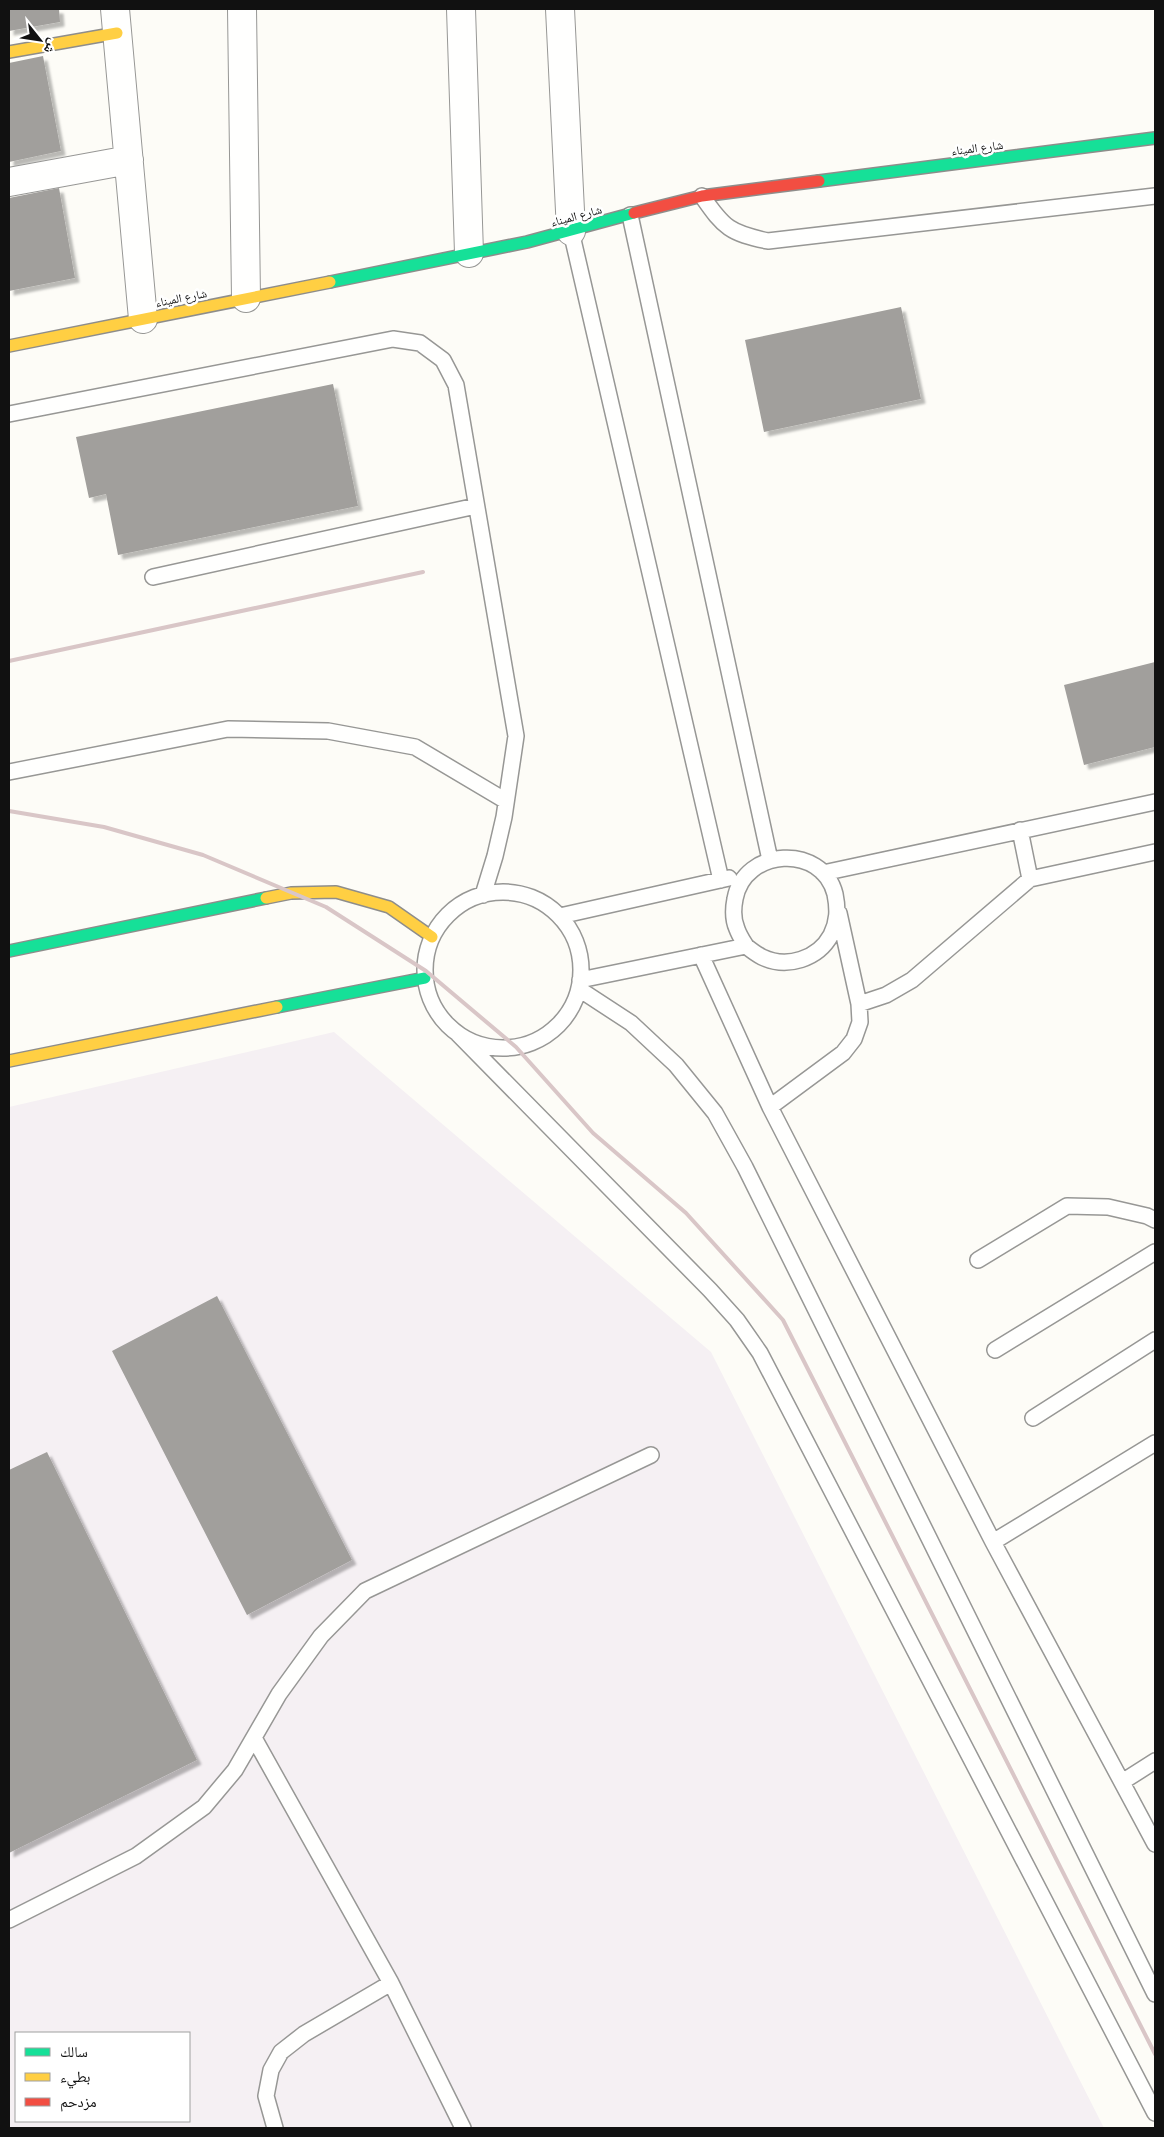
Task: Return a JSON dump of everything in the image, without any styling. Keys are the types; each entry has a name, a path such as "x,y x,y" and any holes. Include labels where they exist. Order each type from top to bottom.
{"street":[{"path":"242,9 246,298"},
{"path":"461,9 469,253"},
{"path":"560,9 571,231"},
{"path":"9,52 116,21 143,318"},
{"name":"شارع الميناء","path":"9,346 527,242 702,196 1155,138"},
{"path":"9,182 129,160"},
{"path":"9,951 291,893 336,892 389,907 432,937"},
{"path":"9,1060 425,978"}],"lane":[{"path":"702,196 719,221 741,236 768,241 1155,196"},
{"path":"630,215 770,860"},
{"path":"571,231 721,880"},
{"path":"9,414 393,339 420,343 443,360 456,385 516,736 495,856 483,894"},
{"path":"153,578 476,506"},
{"path":"9,772 228,729 328,731 415,747 506,801"},
{"path":"823,872 1155,802"},
{"path":"1020,830 1030,879"},
{"path":"859,1004 886,995 912,980 1030,879 1155,852"},
{"path":"770,1107 844,1053 854,1039 860,1022 859,1004 838,908 833,889 823,872 807,862 788,858 770,860 758,865 747,874 736,890 733,910 736,929 746,946 761,957 778,962 796,962 813,954 827,942 835,926 838,908"},
{"path":"560,916 747,874"},
{"path":"458,1034 480,1046 506,1049 530,1044 552,1031 569,1012 580,985 580,957 573,935 560,916 544,903 524,895 504,892 483,894 462,903 444,918 432,937 425,978 430,1000 442,1019 710,1290 737,1320 760,1353 1155,2113"},
{"path":"580,985 701,955 746,946"},
{"path":"701,955 770,1107 993,1542 1155,1844"},
{"path":"580,985 637,1029 676,1065 715,1113 745,1167 1155,1994"},
{"path":"978,1260 1067,1206 1108,1207 1147,1216 1155,1220"},
{"path":"995,1350 1155,1252"},
{"path":"1033,1418 1155,1340"},
{"path":"993,1542 1155,1443"},
{"path":"9,1920 136,1856 204,1807 235,1770 279,1694 322,1636 365,1591 651,1455"},
{"path":"254,1738 391,1983 463,2128"},
{"path":"1122,1782 1155,1761"},
{"path":"275,2128 266,2096 271,2070 282,2052 304,2034 391,1983"}],"shaded area":[{"path":"334,1032 711,1352 1104,2128 9,2128 9,1107"}],"building":[{"path":"9,9 59,9 60,22 9,31"},
{"path":"43,56 61,151 9,162 9,63"},
{"path":"59,188 75,278 9,291 9,198"},
{"path":"901,307 921,399 764,432 745,340"},
{"path":"333,384 358,506 118,555 106,494 89,498 76,437"},
{"path":"1155,662 1155,747 1084,765 1064,685"},
{"path":"217,1296 352,1560 247,1615 112,1351"},
{"path":"47,1452 197,1760 9,1853 9,1470"}],"railway":[{"path":"9,661 423,572"},
{"path":"9,811 104,827 203,855 326,907 426,971 516,1047 593,1133 686,1213 783,1320 1155,2054"}],"traffic: fast":[{"path":"819,181 1155,138"},
{"path":"330,282 527,242 634,213"},
{"path":"9,951 266,898"},
{"path":"277,1007 425,978"}],"traffic: slow":[{"path":"9,52 117,33"},
{"path":"9,346 330,282"},
{"path":"266,898 291,893 336,892 389,907 432,937"},
{"path":"9,1061 277,1007"}],"traffic: jam":[{"path":"634,213 702,196 819,181"}]}
